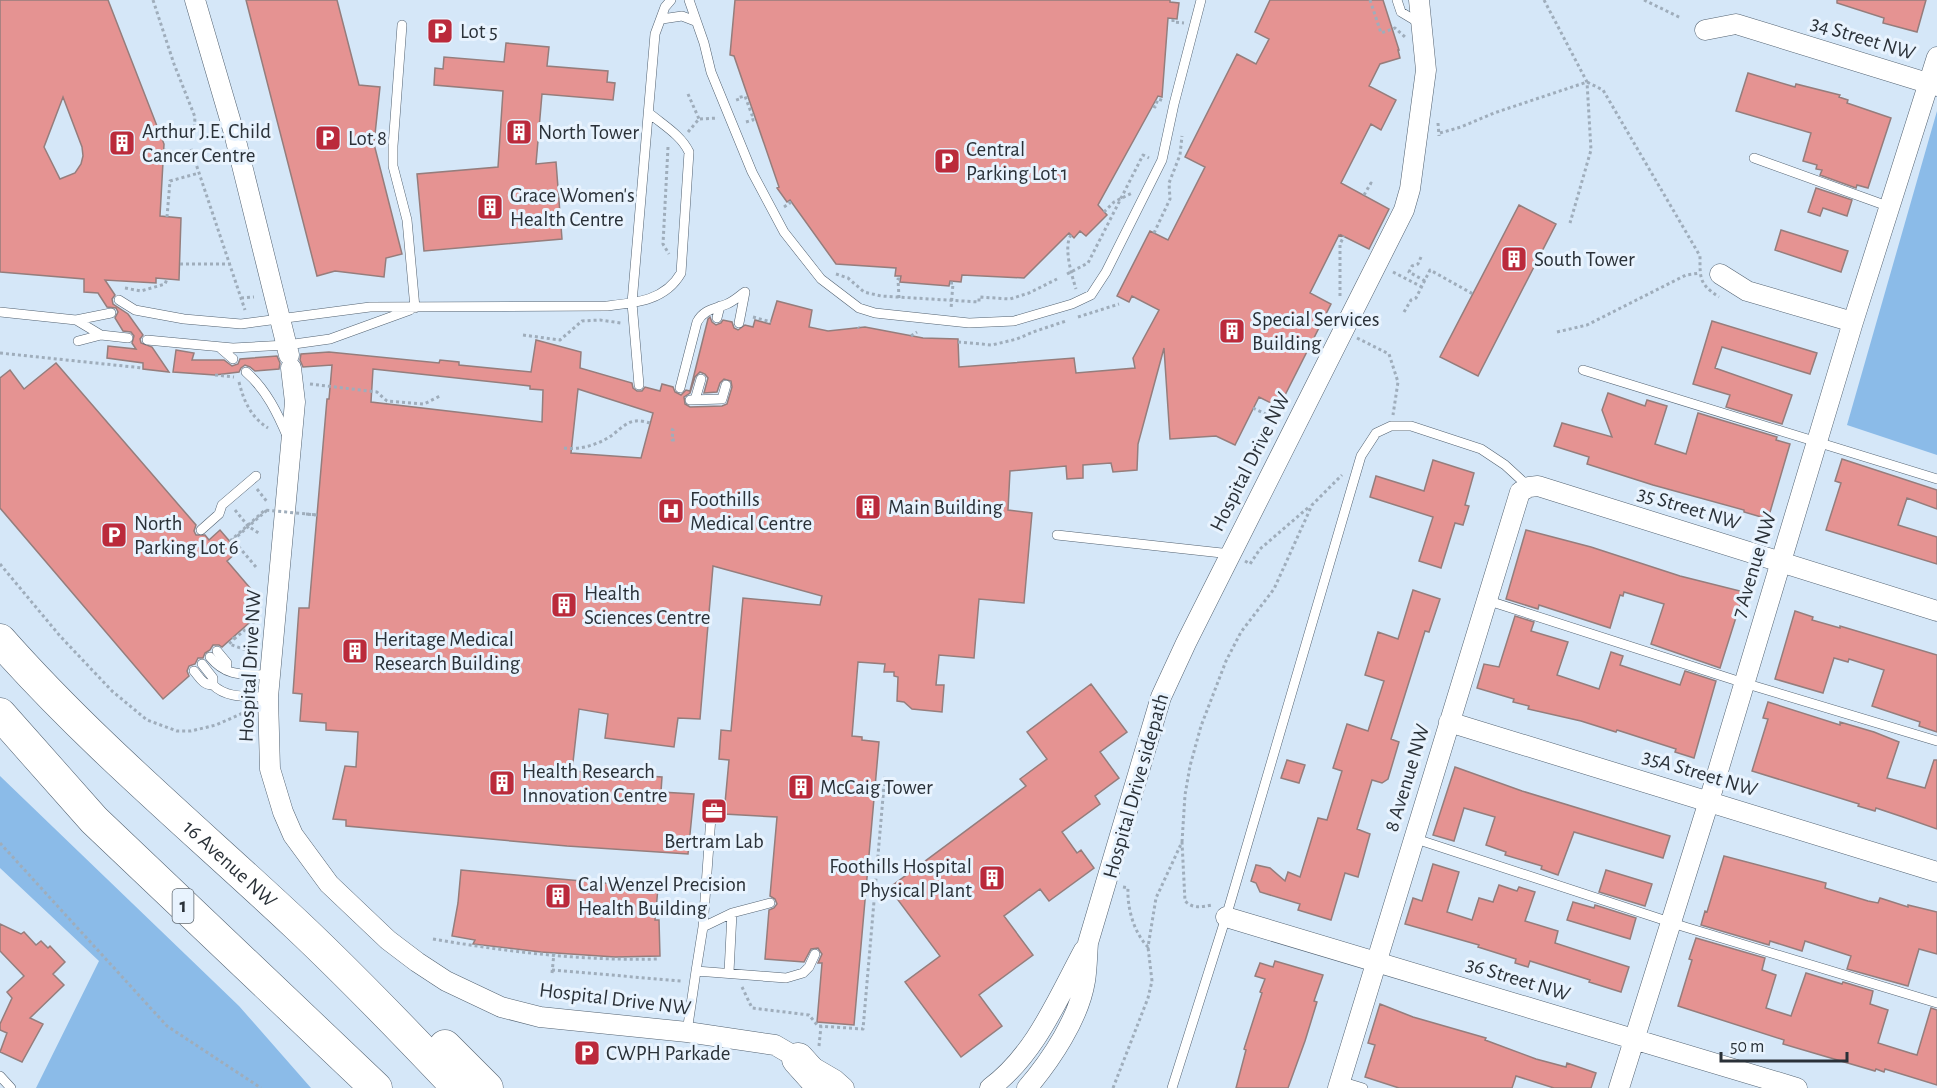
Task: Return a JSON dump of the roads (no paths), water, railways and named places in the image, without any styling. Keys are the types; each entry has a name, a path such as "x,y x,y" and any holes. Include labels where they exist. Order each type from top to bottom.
{"highway":[{"name":"16 Avenue NW","path":"0,640 38,683 300,928 458,1088"},
{"path":"0,656 38,683"},
{"name":"1","path":"0,714 94,820 376,1088"},
{"path":"300,928 374,979 487,1088"},
{"path":"809,1052 824,1088"}],"street":[{"name":"Hospital Drive NW","path":"195,0 234,133 281,319 295,402 268,697 270,769 283,812 293,835 329,884 388,940 446,981 501,1007 540,1017 687,1032 809,1052 844,1088"},
{"name":"Hospital Drive NW","path":"1027,1088 1053,1056 1072,1021 1085,983 1088,944 1161,697 1404,210 1410,189 1426,70 1419,0"},
{"name":"34 Street NW","path":"1705,30 1736,24 1933,85"},
{"name":"7 Avenue NW","path":"1619,1088 1709,801 1853,322 1933,85 1937,57"},
{"path":"1720,274 1747,291 1853,322"},
{"name":"35 Street NW","path":"1528,487 1538,486 1937,611"},
{"name":"8 Avenue NW","path":"1339,1084 1520,492 1528,487"},
{"name":"35A Street NW","path":"1449,722 1937,872"},
{"name":"36 Street NW","path":"1226,917 1797,1088"},
{"name":"Hospital Drive NW","path":"990,1088 1016,1065 1035,1038 1088,944"}],"lane":[{"path":"639,385 632,303 655,34 665,7 671,0"},
{"path":"689,0 711,72 752,172 784,232 821,279 859,308 874,313 969,323 1014,321 1072,304 1091,295 1106,272 1162,160 1201,0"},
{"path":"1396,0 1401,12 1423,25"},
{"path":"662,19 682,16 695,21"},
{"path":"402,24 393,166 407,220 416,308"},
{"path":"119,300 131,310 184,320 241,324 370,307 606,306 654,298 666,292 677,281 682,267 689,152 678,136 649,113"},
{"path":"1754,158 1890,207"},
{"path":"680,388 697,322 701,315 729,304 745,292 739,323"},
{"path":"717,318 720,306"},
{"path":"147,340 289,356 416,308"},
{"path":"0,312 76,320 111,313"},
{"path":"76,320 101,335"},
{"path":"78,341 101,335 128,338"},
{"path":"219,347 233,359"},
{"path":"1583,370 1937,479"},
{"path":"246,372 255,380 278,415 291,445"},
{"path":"701,379 692,400 722,399 726,385"},
{"path":"1172,1088 1226,917 1361,456 1376,433 1391,426 1411,426 1481,449 1505,465 1528,487"},
{"path":"201,530 219,514 222,505 256,476"},
{"path":"1057,535 1231,554"},
{"path":"1486,600 1744,683 1937,741"},
{"path":"214,654 218,667 222,670 232,673 270,675"},
{"path":"202,664 213,678 213,685"},
{"path":"194,671 207,685 213,685 225,693 268,697"},
{"path":"687,1032 703,927 712,803"},
{"path":"1413,838 1671,922 1937,1003"},
{"path":"703,927 732,913 770,903"},
{"path":"729,972 732,913"},
{"path":"696,971 786,978 803,973 815,954"},
{"path":"0,1076 11,1088"},
{"path":"1339,1084 1363,1088"}],"place":[{"name":"Lot 5","path":"440,31"},
{"name":"North Tower","path":"519,132"},
{"name":"Lot 8","path":"328,138"},
{"name":"Arthur J.E. Child Cancer Centre","path":"122,143"},
{"name":"Central Parking Lot 1","path":"947,161"},
{"name":"Grace Women's Health Centre","path":"490,207"},
{"name":"South Tower","path":"1514,259"},
{"name":"Special Services Building","path":"1232,331"},
{"name":"Main Building","path":"868,507"},
{"name":"Foothills Medical Centre","path":"671,511"},
{"name":"North Parking Lot 6","path":"114,535"},
{"name":"Health Sciences Centre","path":"564,605"},
{"name":"Heritage Medical Research Building","path":"355,651"},
{"name":"Health Research Innovation Centre","path":"502,783"},
{"name":"McCaig Tower","path":"801,787"},
{"name":"Bertram Lab","path":"714,811"},
{"name":"Foothills Hospital Physical Plant","path":"992,878"},
{"name":"Cal Wenzel Precision Health Building","path":"558,896"},
{"name":"CWPH Parkade","path":"587,1053"}]}
